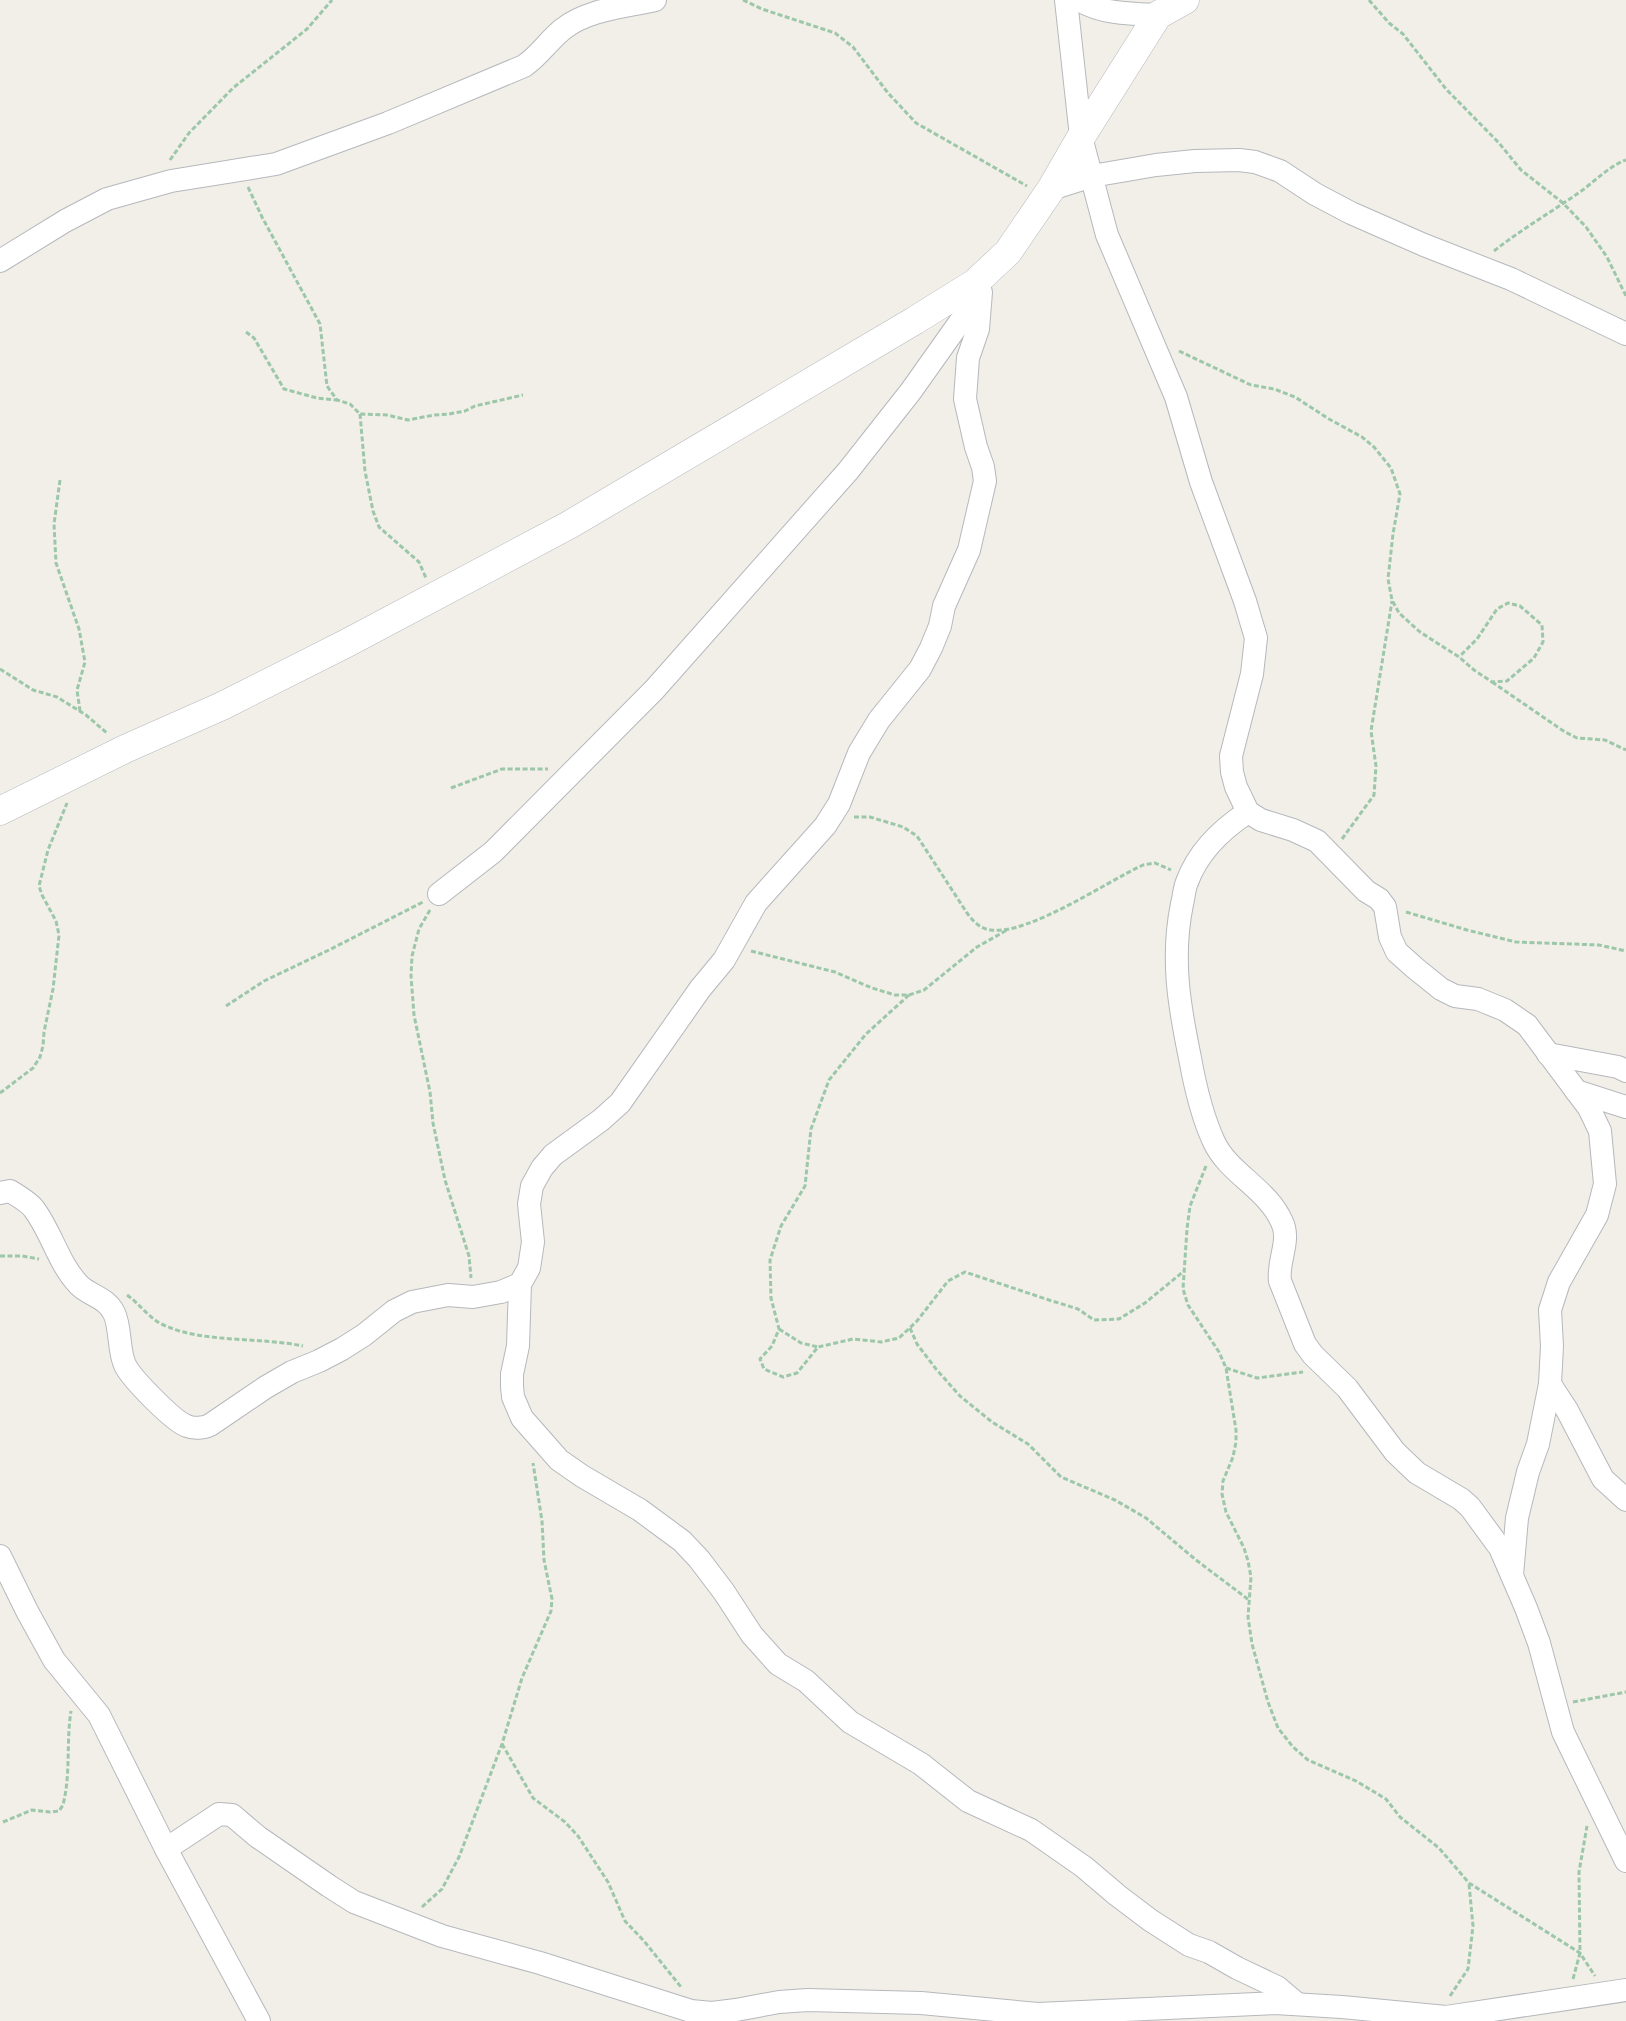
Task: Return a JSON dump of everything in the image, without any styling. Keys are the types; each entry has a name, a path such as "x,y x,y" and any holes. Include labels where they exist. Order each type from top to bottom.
{"street":[{"path":"0,261 65,221 107,199 152,186 276,164 388,123 524,66 533,60 563,30 574,22 590,15 655,0"},
{"path":"1066,0 1081,137 1107,235 1176,398 1201,482 1245,601 1256,638 1252,674 1232,756 1232,772 1236,787 1248,812 1261,820 1292,830 1317,841 1366,891 1379,899 1385,907 1390,937 1397,952 1440,989 1455,996 1478,999 1505,1010 1527,1025 1589,1108 1600,1132 1605,1184 1597,1215 1558,1282 1550,1310 1552,1346 1550,1384 1538,1444 1528,1472 1517,1518 1512,1575"},
{"path":"1079,0 1088,6 1114,12 1158,15"},
{"path":"0,811 126,749 230,702 435,596 602,505 975,283 1008,252 1048,193 1158,15 1185,0"},
{"path":"1048,193 1092,176 1156,165 1195,161 1239,160 1255,162 1280,171 1315,194 1351,212 1424,245 1511,279 1626,334"},
{"path":"439,894 493,852 654,690 848,471 911,391 981,292 992,267"},
{"path":"981,292 978,329 968,358 966,398 985,481 968,550 944,606 940,626 932,648 920,668 879,720 859,753 839,804 825,826 756,904 730,948 620,1103 601,1120 553,1155 542,1168 532,1186 529,1204 533,1242 529,1268 520,1284 518,1346 512,1374 513,1397 522,1418 559,1460 582,1476 640,1510 682,1541 719,1585 752,1635 778,1664 806,1681 850,1722 921,1764 968,1801 1031,1830 1068,1856 1150,1920 1189,1945 1209,1952 1237,1968 1277,1986 1297,2004"},
{"path":"1248,812 1218,834 1203,854 1187,882 1177,940 1176,979 1181,1015 1194,1080 1214,1142 1227,1160 1268,1200 1282,1221 1286,1233 1278,1272 1280,1281 1306,1344 1313,1355 1348,1388 1395,1452 1417,1473 1461,1499 1470,1507 1500,1548 1539,1643 1563,1732 1594,1791 1626,1861"},
{"path":"1548,1054 1618,1067 1626,1071"},
{"path":"1576,1092 1626,1107"},
{"path":"0,1193 10,1191 33,1207 68,1272 81,1287 104,1300 115,1314 124,1365 150,1395 186,1426 205,1428 210,1426 266,1387 292,1372 332,1354 364,1335 394,1310 412,1302 448,1295 473,1297 501,1292 520,1284"},
{"path":"1550,1384 1567,1410 1603,1479 1626,1500"},
{"path":"0,1556 54,1660 98,1715 166,1849 259,2021"},
{"path":"166,1849 219,1814 232,1815 258,1837 354,1902 442,1936 540,1963 691,2011 712,2013 779,2002 808,2000 921,2003 1038,2014 1228,2013 1297,2004 1458,2018 1565,1998 1626,1990"},
{"path":"896,2021 921,2003"}],"path":[{"path":"152,186 189,133 233,88 306,29 332,0"},
{"path":"743,0 776,14 834,33 857,52 888,93 916,123 1048,193"},
{"path":"1369,0 1389,23 1404,34 1446,89 1521,170 1563,203 1586,227 1607,257 1626,296"},
{"path":"1476,266 1520,231 1611,168 1626,160"},
{"path":"240,169 262,217 320,324 326,386 338,400"},
{"path":"246,332 254,338 284,389 317,398 338,400 350,404 360,414 365,470 373,511 379,527 419,562 435,596"},
{"path":"1150,336 1220,372 1251,385 1274,389 1295,397 1362,436 1374,447 1391,468 1400,494 1388,579 1392,600 1399,613 1420,632 1459,657 1474,670 1565,732 1577,738 1606,740 1626,750"},
{"path":"360,414 387,415 408,420 465,411 475,406 523,395"},
{"path":"60,480 54,524 56,563 79,629 85,662 77,690 80,711"},
{"path":"1334,860 1338,846 1345,834 1374,794 1376,766 1371,731 1392,600"},
{"path":"1459,657 1477,639 1497,609 1508,603 1520,606 1530,613 1542,625 1543,642 1534,658 1515,675 1507,680 1492,682"},
{"path":"0,669 33,690 57,697 80,711 126,749"},
{"path":"451,788 502,769 576,769"},
{"path":"0,1093 33,1068 40,1058 43,1046 53,989 59,935 56,921 39,886 48,850 70,797 78,772"},
{"path":"825,826 850,817 870,817 903,826 917,836 976,924 990,930 1007,930"},
{"path":"818,1347 797,1372 783,1377 764,1369 760,1359 772,1346 779,1328 771,1298 770,1260 782,1226 804,1186 811,1129 829,1080 866,1034 909,996 924,990 977,947 1007,930 1054,912 1143,865 1155,863 1170,869 1187,882"},
{"path":"226,1006 264,980 329,950 405,909 439,894"},
{"path":"439,894 420,929 412,956 411,976 414,1015 430,1092 433,1123 444,1180 470,1256 473,1297"},
{"path":"1385,907 1516,942 1599,945 1626,951"},
{"path":"730,948 758,952 835,972 872,988 894,995 909,996"},
{"path":"1214,1142 1209,1160 1190,1206 1184,1289 1188,1305 1216,1347 1226,1368 1236,1430 1233,1457 1223,1481 1222,1494 1226,1512 1244,1548 1248,1561 1251,1577 1248,1616 1252,1644 1268,1702 1278,1728 1293,1747 1308,1760 1356,1780 1386,1799 1400,1817 1439,1848 1470,1883 1580,1953"},
{"path":"0,1256 22,1256 50,1260 68,1272"},
{"path":"779,1328 801,1344 818,1347 853,1339 881,1342 899,1338 917,1321 948,1281 965,1272 1078,1308 1094,1320 1119,1319 1145,1303 1185,1271"},
{"path":"125,1294 137,1302 152,1318 165,1326 180,1331 248,1340 280,1341 332,1354"},
{"path":"910,1328 917,1344 936,1370 960,1396 992,1422 1028,1444 1061,1477 1115,1500 1146,1518 1196,1560 1250,1600"},
{"path":"1226,1368 1257,1378 1327,1369"},
{"path":"406,1922 442,1889 451,1874 474,1821 482,1792 502,1744 522,1678 551,1611 552,1599 544,1560 542,1521 533,1460"},
{"path":"3,1822 32,1810 59,1811 63,1805 68,1773 69,1727 75,1688"},
{"path":"1555,1704 1626,1692"},
{"path":"502,1744 533,1798 565,1822 578,1836 608,1882 626,1922 644,1941 684,1991"},
{"path":"1565,1998 1574,1977 1580,1953 1579,1872 1594,1791"},
{"path":"1427,2015 1448,1998 1468,1969 1473,1926 1470,1883"}]}
